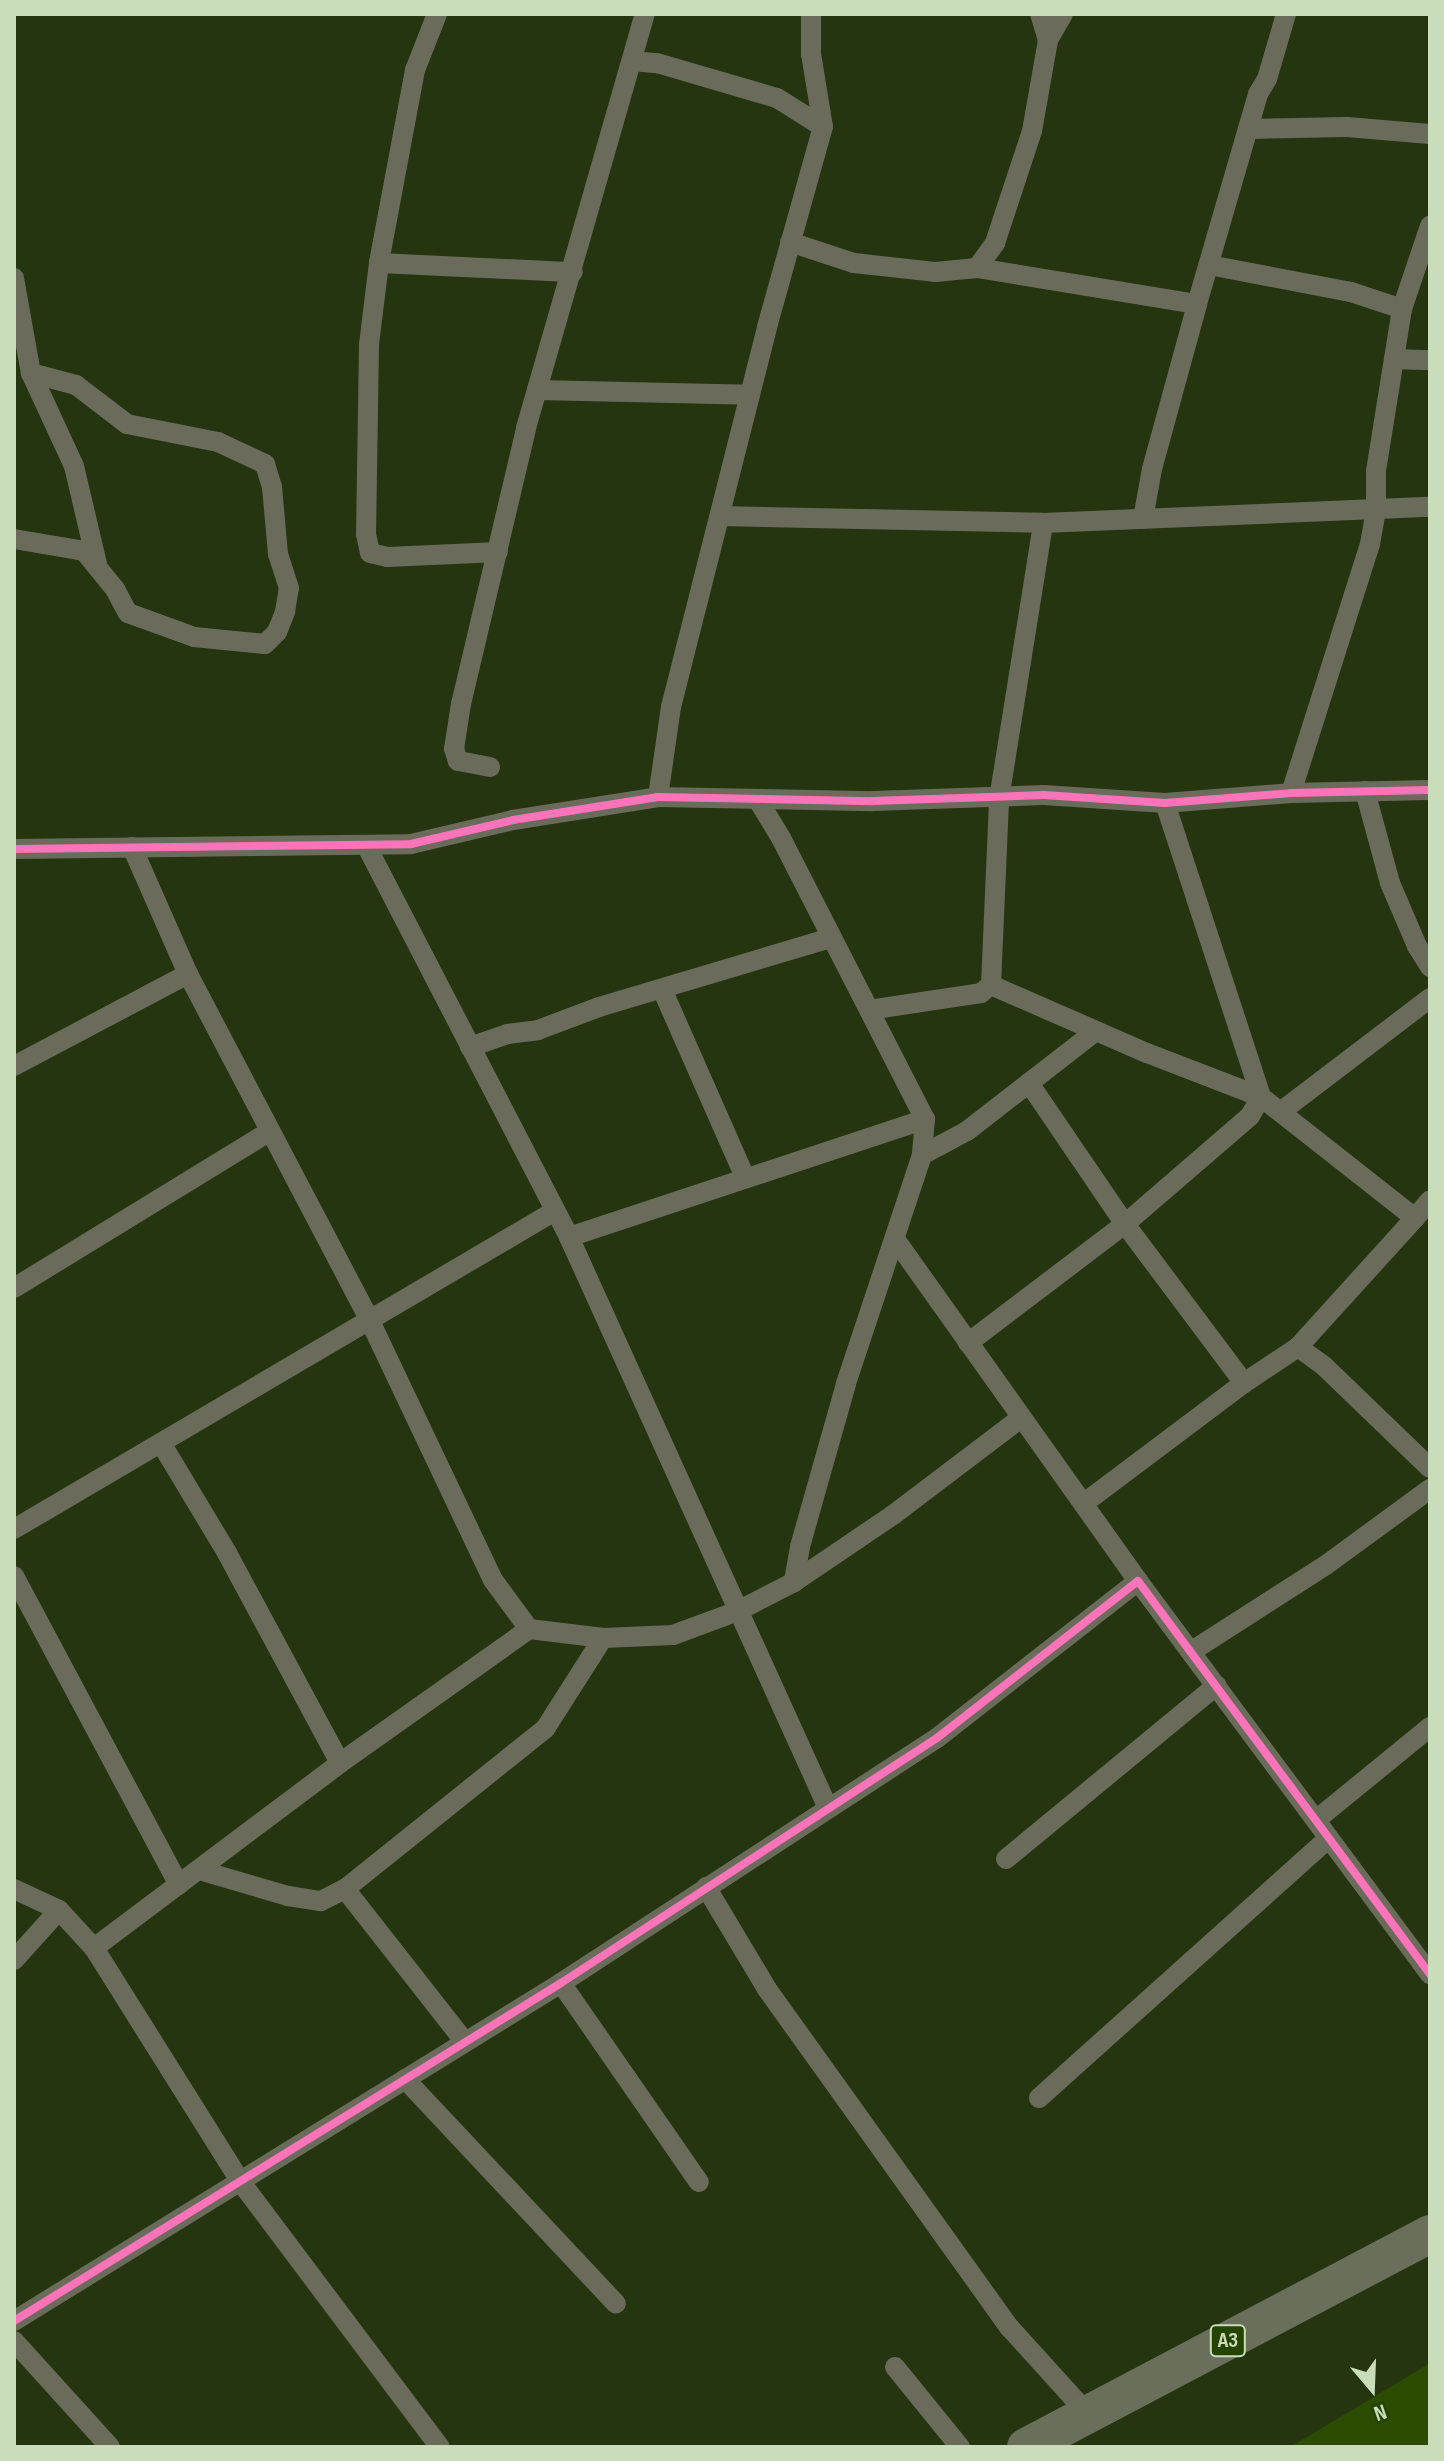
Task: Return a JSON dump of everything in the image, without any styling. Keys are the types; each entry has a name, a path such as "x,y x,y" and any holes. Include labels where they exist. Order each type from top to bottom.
{"highway":[{"name":"A3","path":"1082,2431 1430,2234"},
{"name":"A3","path":"1026,2447 1082,2431 1430,2260"}],"street":[{"path":"437,14 415,70 379,263 369,345 366,534 370,553 388,557 498,552"},
{"path":"490,767 458,761 454,749 461,704 537,390 645,14"},
{"path":"658,797 671,707 790,242 823,127 811,54 811,14"},
{"path":"1040,14 1048,40"},
{"path":"977,268 995,243 1032,131 1048,40 1063,14"},
{"path":"1143,519 1152,469 1197,304 1248,129 1286,14"},
{"path":"632,61 657,63 777,98 823,127"},
{"path":"1248,129 1347,127 1430,134"},
{"path":"1291,793 1370,544 1376,509 1376,471 1402,309 1430,226"},
{"path":"790,242 854,263 935,272 977,268 1197,304"},
{"path":"379,263 573,272"},
{"path":"1209,265 1351,292 1402,309"},
{"path":"14,279 31,373 74,466 97,564"},
{"path":"1394,359 1430,360"},
{"path":"14,539 84,551 97,564 128,613 194,637 235,644 265,644 277,632 285,612 289,588 278,554 272,487 265,464 218,442 127,424 76,385 31,373"},
{"path":"537,390 750,395"},
{"path":"720,516 1043,523 1430,507"},
{"path":"869,1010 981,993 991,985 999,799 1043,523"},
{"path":"14,849 411,844 513,820 658,797 758,800 999,799 1044,795 1165,803 1291,793 1430,790"},
{"path":"1365,791 1390,883 1417,946 1430,967"},
{"path":"758,800 781,838 925,1119 922,1155 846,1384 800,1547 794,1582"},
{"path":"968,1343 1125,1224 1250,1116 1261,1097 1165,803"},
{"path":"366,845 569,1237 828,1808"},
{"path":"132,847 188,974 370,1321 493,1580 529,1629"},
{"path":"470,1047 507,1034 538,1030 831,938"},
{"path":"14,1066 188,974"},
{"path":"991,985 1261,1097 1283,1110 1415,1218"},
{"path":"662,989 745,1177"},
{"path":"1283,1110 1430,998"},
{"path":"922,1155 967,1131 1096,1031"},
{"path":"1029,1083 1125,1224 1244,1383"},
{"path":"569,1237 925,1119"},
{"path":"14,1288 270,1131"},
{"path":"1083,1504 1244,1383 1298,1347 1430,1200"},
{"path":"14,1529 555,1211"},
{"path":"895,1239 1138,1581 1430,1974"},
{"path":"1298,1347 1324,1366 1430,1468"},
{"path":"94,1948 340,1763 529,1629 603,1638 673,1635 738,1611 794,1582 893,1515 1021,1418"},
{"path":"161,1443 227,1553 340,1763"},
{"path":"1192,1651 1326,1565 1430,1489"},
{"path":"14,1576 179,1885"},
{"path":"14,2321 561,1983 937,1738 1138,1581"},
{"path":"199,1870 288,1896 321,1901 345,1889 545,1729 603,1638"},
{"path":"1006,1859 1217,1685"},
{"path":"1316,1820 1430,1727"},
{"path":"1039,2098 1329,1838"},
{"path":"706,1887 767,1989 1082,2431"},
{"path":"14,1889 59,1910 94,1948 240,2181 440,2447"},
{"path":"345,1889 465,2042"},
{"path":"14,1960 59,1910"},
{"path":"561,1983 699,2182"},
{"path":"405,2079 616,2304"},
{"path":"14,2341 110,2447"},
{"path":"895,2367 960,2447"}],"shaded area":[{"path":"1430,2363 1430,2447 1290,2447"}],"cycle path":[{"path":"14,849 411,844 513,820 658,797 873,801 1044,795 1165,803 1291,793 1430,790"},
{"path":"14,2321 561,1983 937,1738 1138,1581 1430,1974"}]}
